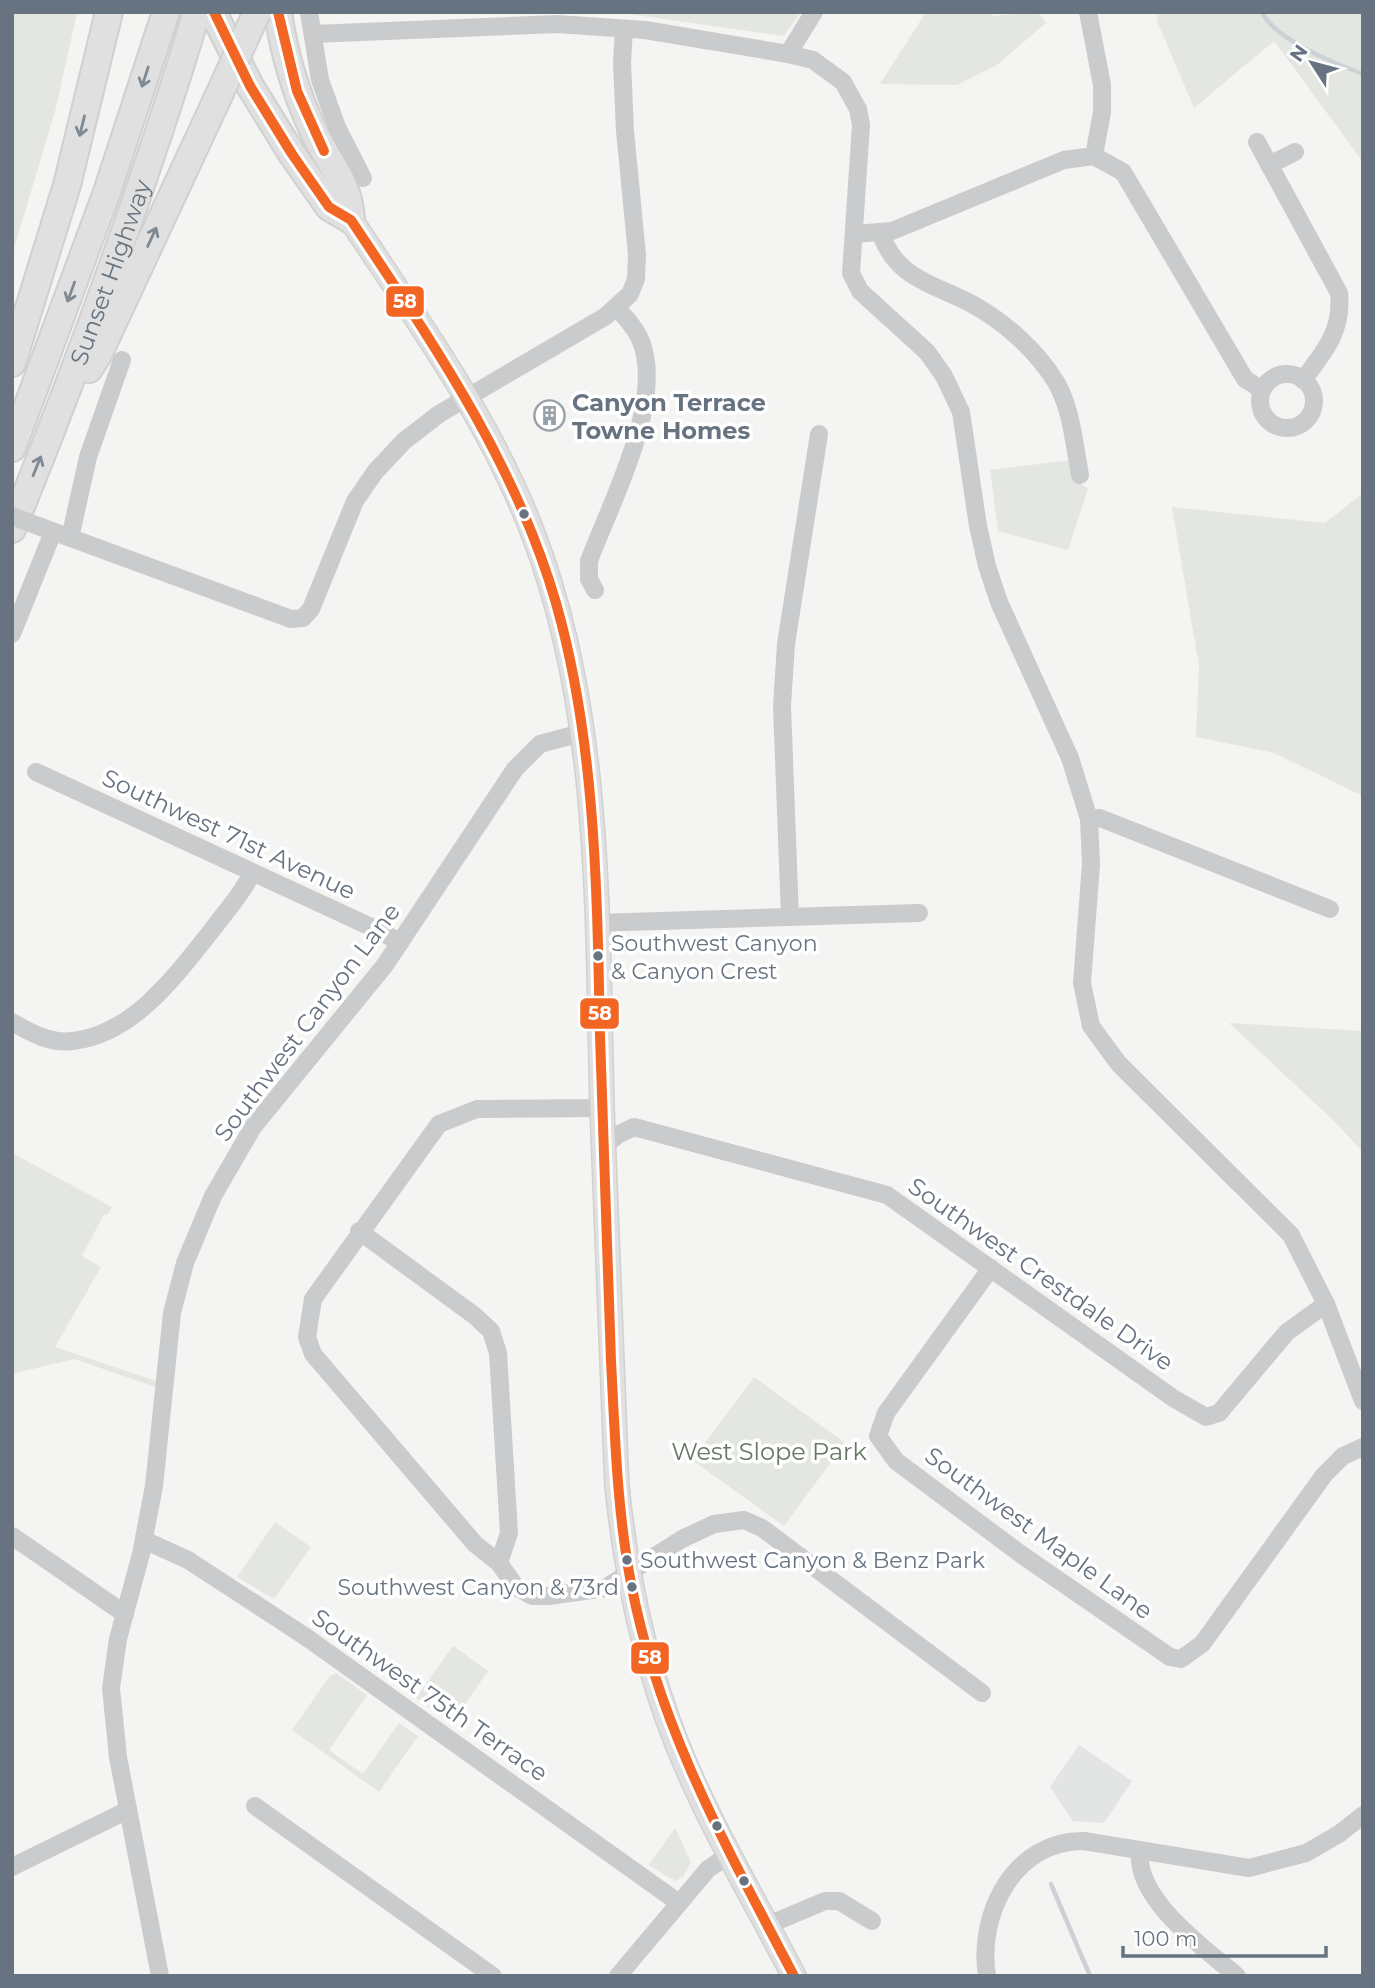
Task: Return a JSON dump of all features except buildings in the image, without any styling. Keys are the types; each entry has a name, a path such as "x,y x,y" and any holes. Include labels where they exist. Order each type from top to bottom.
{"highway":[{"path":"12,363 67,185 109,12"},
{"name":"Sunset Highway","path":"12,448 107,192 166,12"},
{"path":"63,404 99,355 257,12"},
{"path":"278,12 297,91 316,136 350,195 351,220"},
{"path":"207,16 292,154 329,207 351,220"},
{"name":"Sunset Highway","path":"12,529 63,404 207,16"}],"main road":[{"path":"351,220 467,398 510,478 542,559 565,634 592,815 617,1486 628,1572 643,1639 664,1709 688,1768 729,1855 794,1976"}],"street":[{"path":"309,12 320,80 327,103 363,178"},
{"path":"788,54 814,12"},
{"path":"1088,12 1102,85 1102,112 1094,156"},
{"path":"313,34 557,24 624,29 788,54 823,66 843,82 858,108 860,159 851,273 860,291 927,352 944,376 961,412 978,526 999,603 1070,758 1089,819 1091,864 1082,984 1091,1026 1119,1065 1291,1235 1326,1304 1363,1401"},
{"path":"12,516 299,621 311,609 355,501 375,472 418,429 617,308 630,294 637,269 625,131 622,63 624,29"},
{"path":"1257,142 1339,293 1341,314 1335,333 1303,380"},
{"path":"1269,165 1295,152"},
{"path":"853,234 881,234 1064,160 1094,156 1123,172 1245,379 1262,390"},
{"path":"881,234 890,253 911,276 987,313 1039,359 1065,402 1080,475"},
{"path":"595,590 588,566 646,407 642,343 633,326 617,308"},
{"path":"12,634 88,457 122,360"},
{"path":"1280,375 1303,380 1312,392 1313,408 1308,417 1292,428 1273,424 1265,417 1259,399 1262,390 1269,381 1280,375"},
{"path":"790,917 782,706 786,644 819,435"},
{"name":"Southwest Canyon Lane","path":"160,1976 118,1757 111,1699 115,1656 144,1540 154,1486 172,1313 198,1229 221,1180 253,1127 400,943 524,758 548,740 581,733"},
{"name":"Southwest 71st Avenue","path":"36,772 384,933 400,943"},
{"path":"1089,819 1100,818 1112,822 1330,909"},
{"path":"12,1022 42,1038 58,1042 88,1038 123,1023 183,967 244,888 252,873"},
{"path":"595,923 919,913"},
{"path":"602,1108 477,1109 439,1124 359,1231 313,1299 307,1337 313,1354 475,1544 499,1563 516,1587 532,1596 605,1588 698,1530 731,1520 744,1520 762,1528 982,1693"},
{"name":"Southwest Crestdale Drive","path":"604,1146 619,1134 634,1127 875,1190 899,1202 1173,1398 1206,1418 1219,1413 1287,1332 1326,1304"},
{"path":"359,1231 475,1315 491,1331 498,1353 509,1534 499,1563"},
{"name":"Southwest Maple Lane","path":"991,1268 886,1413 878,1436 896,1461 1022,1555 1170,1657 1181,1660 1202,1644 1324,1475 1343,1456 1363,1447"},
{"path":"12,1536 125,1614"},
{"name":"Southwest 75th Terrace","path":"144,1540 188,1560 306,1637 679,1903"},
{"path":"255,1806 493,1976"},
{"path":"12,1867 128,1810"},
{"path":"987,1976 991,1921 998,1897 1020,1864 1037,1852 1072,1841 1249,1868 1306,1853 1339,1834 1363,1815"},
{"path":"1140,1852 1139,1864 1148,1890 1237,1976"},
{"path":"618,1976 708,1869 729,1855"},
{"path":"768,1925 825,1900 839,1901 872,1921"}],"shaded area":[{"path":"1079,1745 1132,1781 1104,1823 1073,1821 1050,1787"}],"green space":[{"path":"12,12 77,12 56,108 12,255"},
{"path":"614,12 801,12 784,36"},
{"path":"926,12 992,12 993,16 1038,12 1046,23 997,65 957,85 880,84"},
{"path":"1157,12 1363,12 1363,162 1274,41 1194,108 1157,21"},
{"path":"1072,460 1079,483 1088,489 1068,550 998,531 990,470"},
{"path":"1363,493 1363,796 1274,753 1196,737 1199,666 1172,507 1325,523"},
{"path":"1229,1023 1363,1031 1363,1152 1333,1120"},
{"path":"12,1153 112,1207 107,1215 104,1214 82,1256 101,1267 55,1347 156,1381 156,1387 74,1359 12,1374"},
{"name":"West Slope Park","path":"754,1377 845,1443 784,1526 692,1460"},
{"path":"275,1522 311,1547 274,1599 237,1577"},
{"path":"453,1646 488,1671 452,1723 416,1698"},
{"path":"336,1673 367,1695 329,1750 363,1774 399,1723 418,1736 379,1792 292,1730 330,1676"},
{"path":"675,1828 691,1862 683,1877 675,1881 649,1865"}],"waterway":[{"path":"1262,12 1279,32 1292,41 1363,74"},
{"path":"1051,1884 1090,1976"}],"transit line":[{"name":"58","path":"214,12 250,86 292,154 329,207 351,220 441,357 518,500 556,603 579,709 592,818 611,1361 626,1556 643,1636 658,1687 677,1736 720,1833 794,1976"},
{"name":"58","path":"278,12 297,91 324,151"}],"place":[{"name":"Canyon Terrace Towne Homes","path":"549,416"},
{"name":"Southwest Canyon & Canyon Crest","path":"598,956"},
{"name":"Southwest Canyon & Benz Park","path":"627,1560"},
{"name":"Southwest Canyon & 73rd","path":"632,1587"}]}
